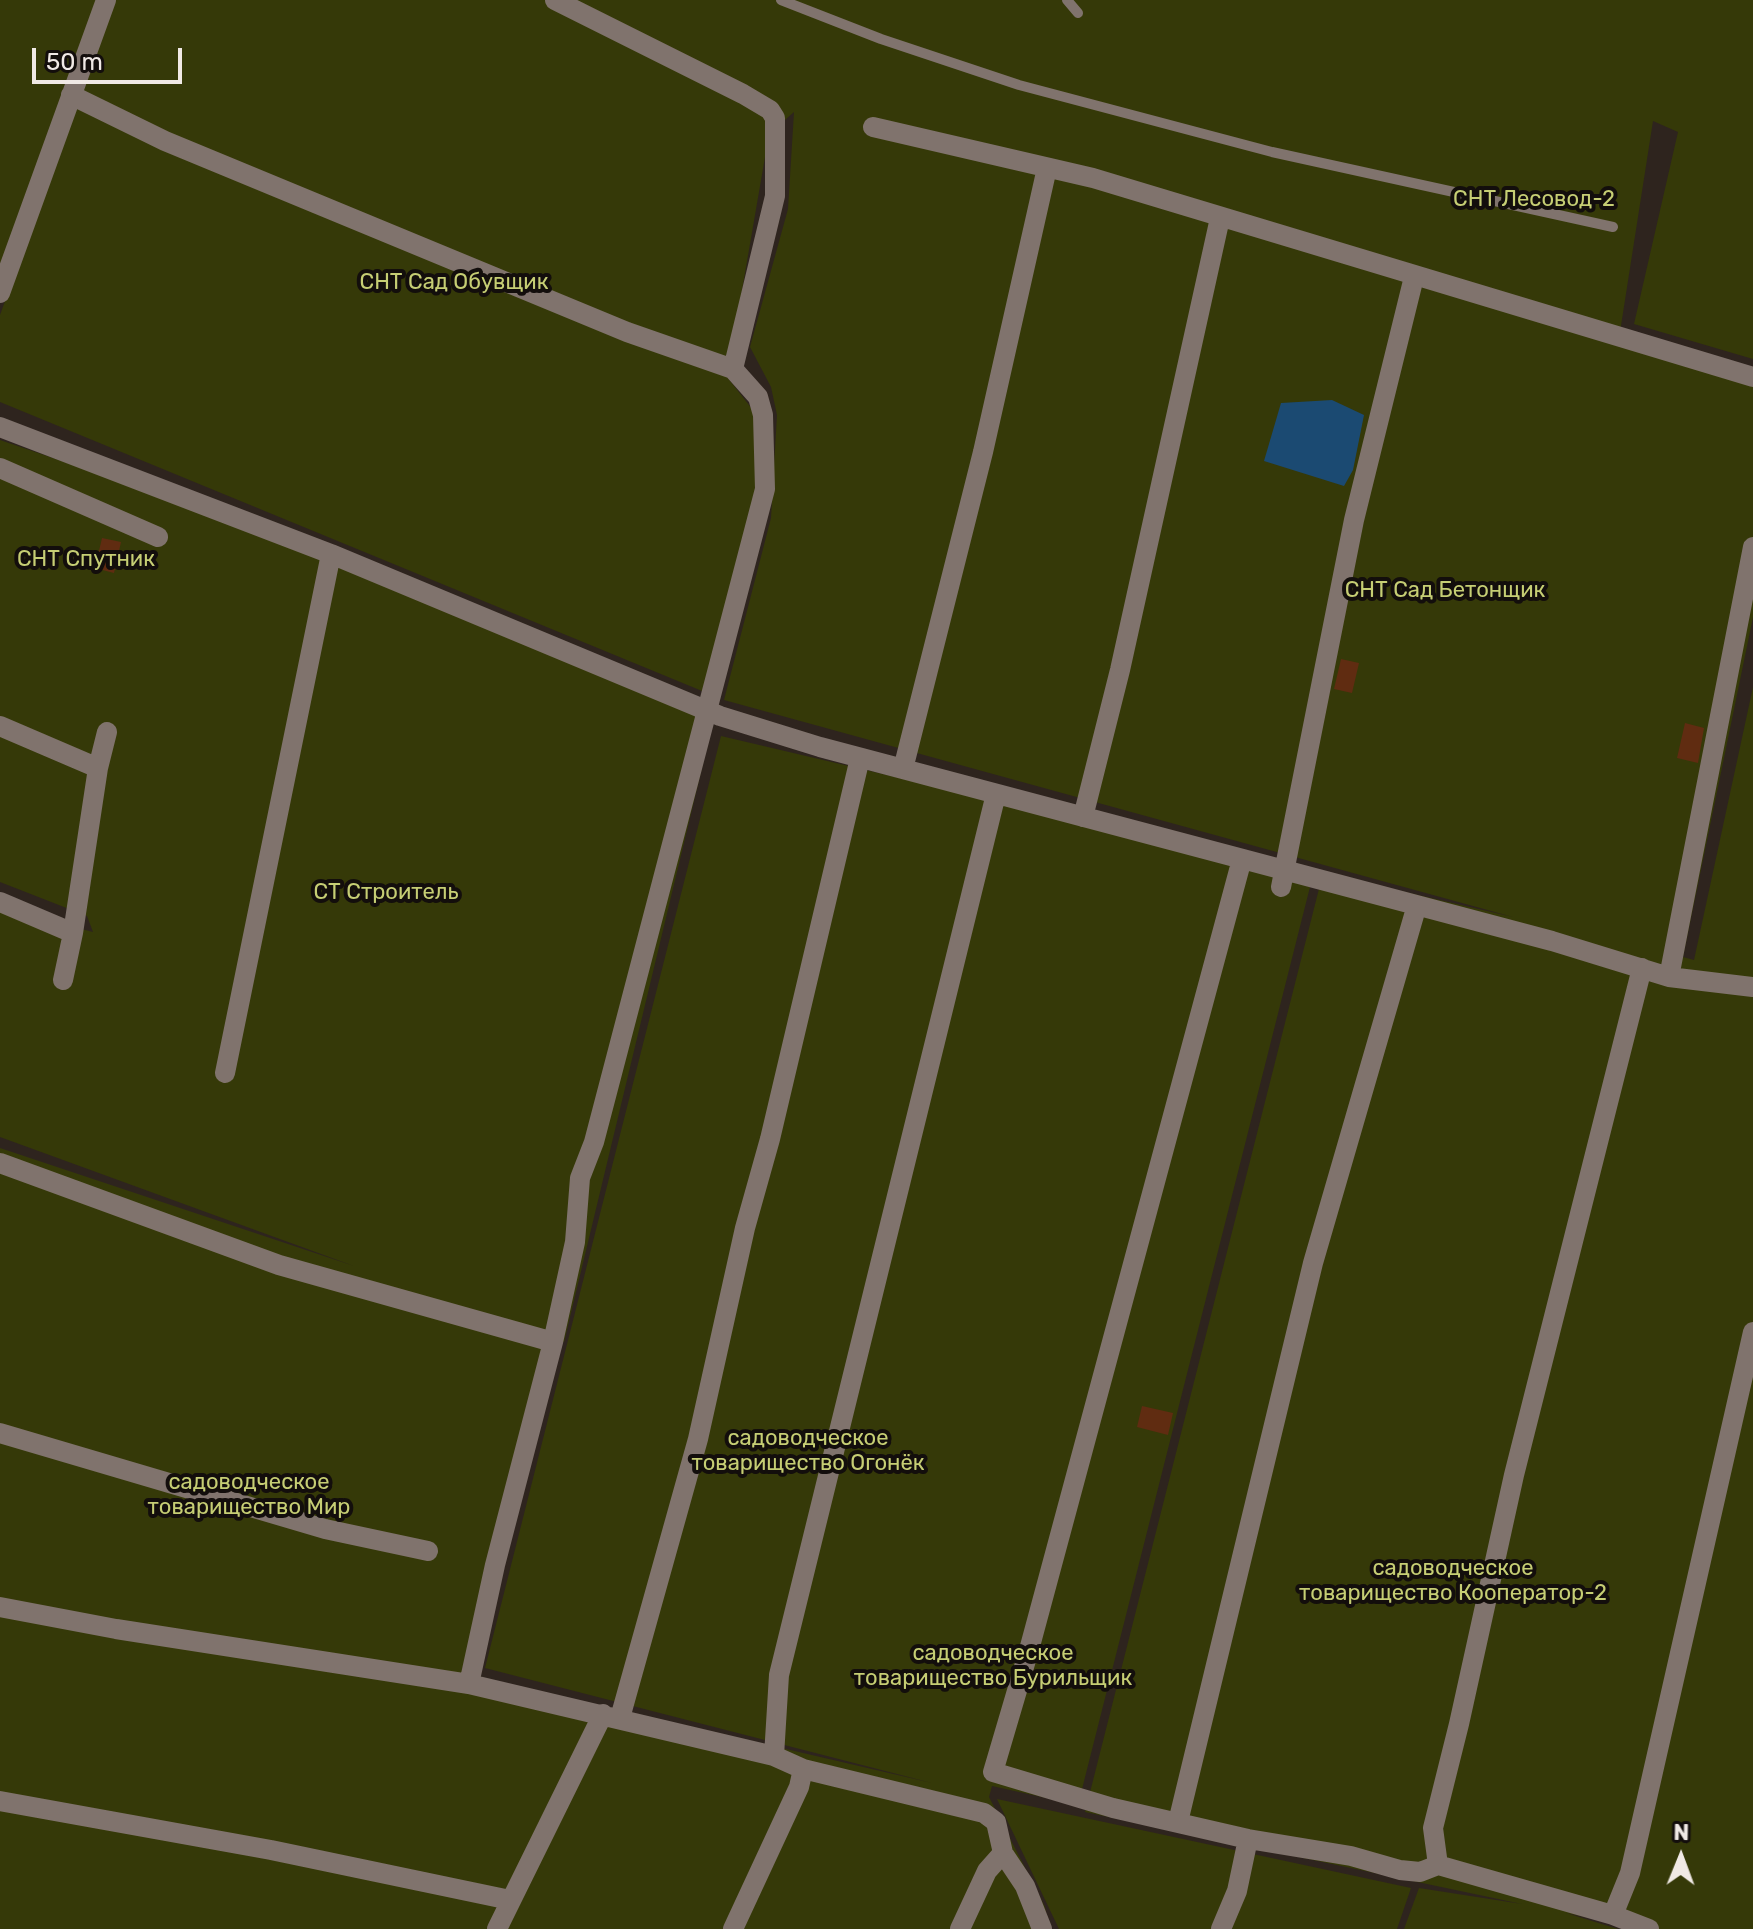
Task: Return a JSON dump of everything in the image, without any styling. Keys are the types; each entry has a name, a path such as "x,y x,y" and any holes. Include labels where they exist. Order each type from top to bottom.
{"street":[{"path":"0,293 106,0"},
{"path":"555,0 743,94 770,110 775,118 775,196 733,369"},
{"path":"71,95 165,141 627,332 733,369 758,397 763,415 765,489 594,1142 580,1178 575,1242 553,1342 495,1565 469,1684"},
{"path":"873,127 1093,178 1753,377"},
{"path":"903,769 983,452 1047,168"},
{"path":"1083,817 1123,654 1220,218"},
{"path":"1282,878 1354,520 1414,277"},
{"path":"0,427 331,554 708,710 860,758 1242,859 1282,878 1417,905 1552,941 1669,977 1753,987"},
{"path":"0,468 158,537"},
{"path":"1669,977 1753,547"},
{"path":"225,1073 331,554"},
{"path":"0,726 98,768"},
{"path":"63,980 98,768 107,732"},
{"path":"497,1929 570,1777 612,1716 698,1439 745,1228 770,1139 860,758"},
{"path":"774,1756 779,1675 996,794"},
{"path":"1242,859 1029,1650 993,1772 1113,1808 1248,1839 1351,1856 1400,1870 1420,1872 1438,1865 1613,1915 1649,1929"},
{"path":"0,902 73,933"},
{"path":"1178,1822 1313,1263 1417,905"},
{"path":"1438,1865 1433,1828 1514,1475 1642,968"},
{"path":"0,1163 279,1265 553,1342"},
{"path":"1613,1915 1630,1873 1753,1332"},
{"path":"0,1433 325,1529 428,1551"},
{"path":"0,1607 116,1629 469,1684 774,1756 803,1769 984,1813 996,1822 1003,1853 1025,1886 1042,1929"},
{"path":"733,1929 799,1787 803,1769"},
{"path":"0,1801 271,1850 510,1900"},
{"path":"1221,1929 1237,1891 1248,1839"},
{"path":"960,1929 987,1871 1003,1853"}],"lane":[{"path":"781,0 881,39 1019,85 1272,152 1613,227"},
{"path":"1067,0 1078,13"}],"green space":[{"path":"0,0 97,0 0,270"},
{"path":"114,0 1753,0 1753,359 1634,324 1678,132 1653,121 1620,332 1753,367 1753,617 1683,957 1694,960 1753,687 1753,1929 1644,1929 1566,1913 1618,1929 1404,1929 1419,1888 1522,1904 1085,1812 1323,873 1513,917 724,700 771,518 777,415 771,387 750,347 788,209 794,112 769,134 727,377 756,414 761,477 707,693 0,402 0,315"},
{"path":"0,440 185,503 714,718 564,1342 549,1336 462,1670 604,1720 610,1708 932,1783 485,1668 721,736 1227,855 1310,887 1078,1805 992,1786 989,1797 1045,1907 1049,1929 0,1929 0,1148 354,1266 0,1137 0,908 93,932 87,916 0,882"},
{"path":"997,1799 1411,1888 1397,1929 1059,1929"}],"water":[{"path":"1332,400 1364,415 1353,470 1344,486 1264,461 1281,403"}],"building":[{"path":"102,538 121,542 114,573 95,568"},
{"path":"1341,659 1359,663 1352,693 1334,689"},
{"path":"1685,723 1704,728 1698,763 1677,758"},
{"path":"1142,1406 1173,1413 1168,1435 1137,1427"}],"park label":[{"name":"СНТ Лесовод-2","path":"1534,200"},
{"name":"СНТ Сад Обувщик","path":"454,283"},
{"name":"СНТ Спутник","path":"86,560"},
{"name":"СНТ Сад Бетонщик","path":"1445,591"},
{"name":"СТ Строитель","path":"386,893"},
{"name":"садоводческое товарищество Огонёк","path":"808,1452"},
{"name":"садоводческое товарищество Мир","path":"249,1496"},
{"name":"садоводческое товарищество Кооператор-2","path":"1453,1582"},
{"name":"садоводческое товарищество Бурильщик","path":"993,1666"}]}
